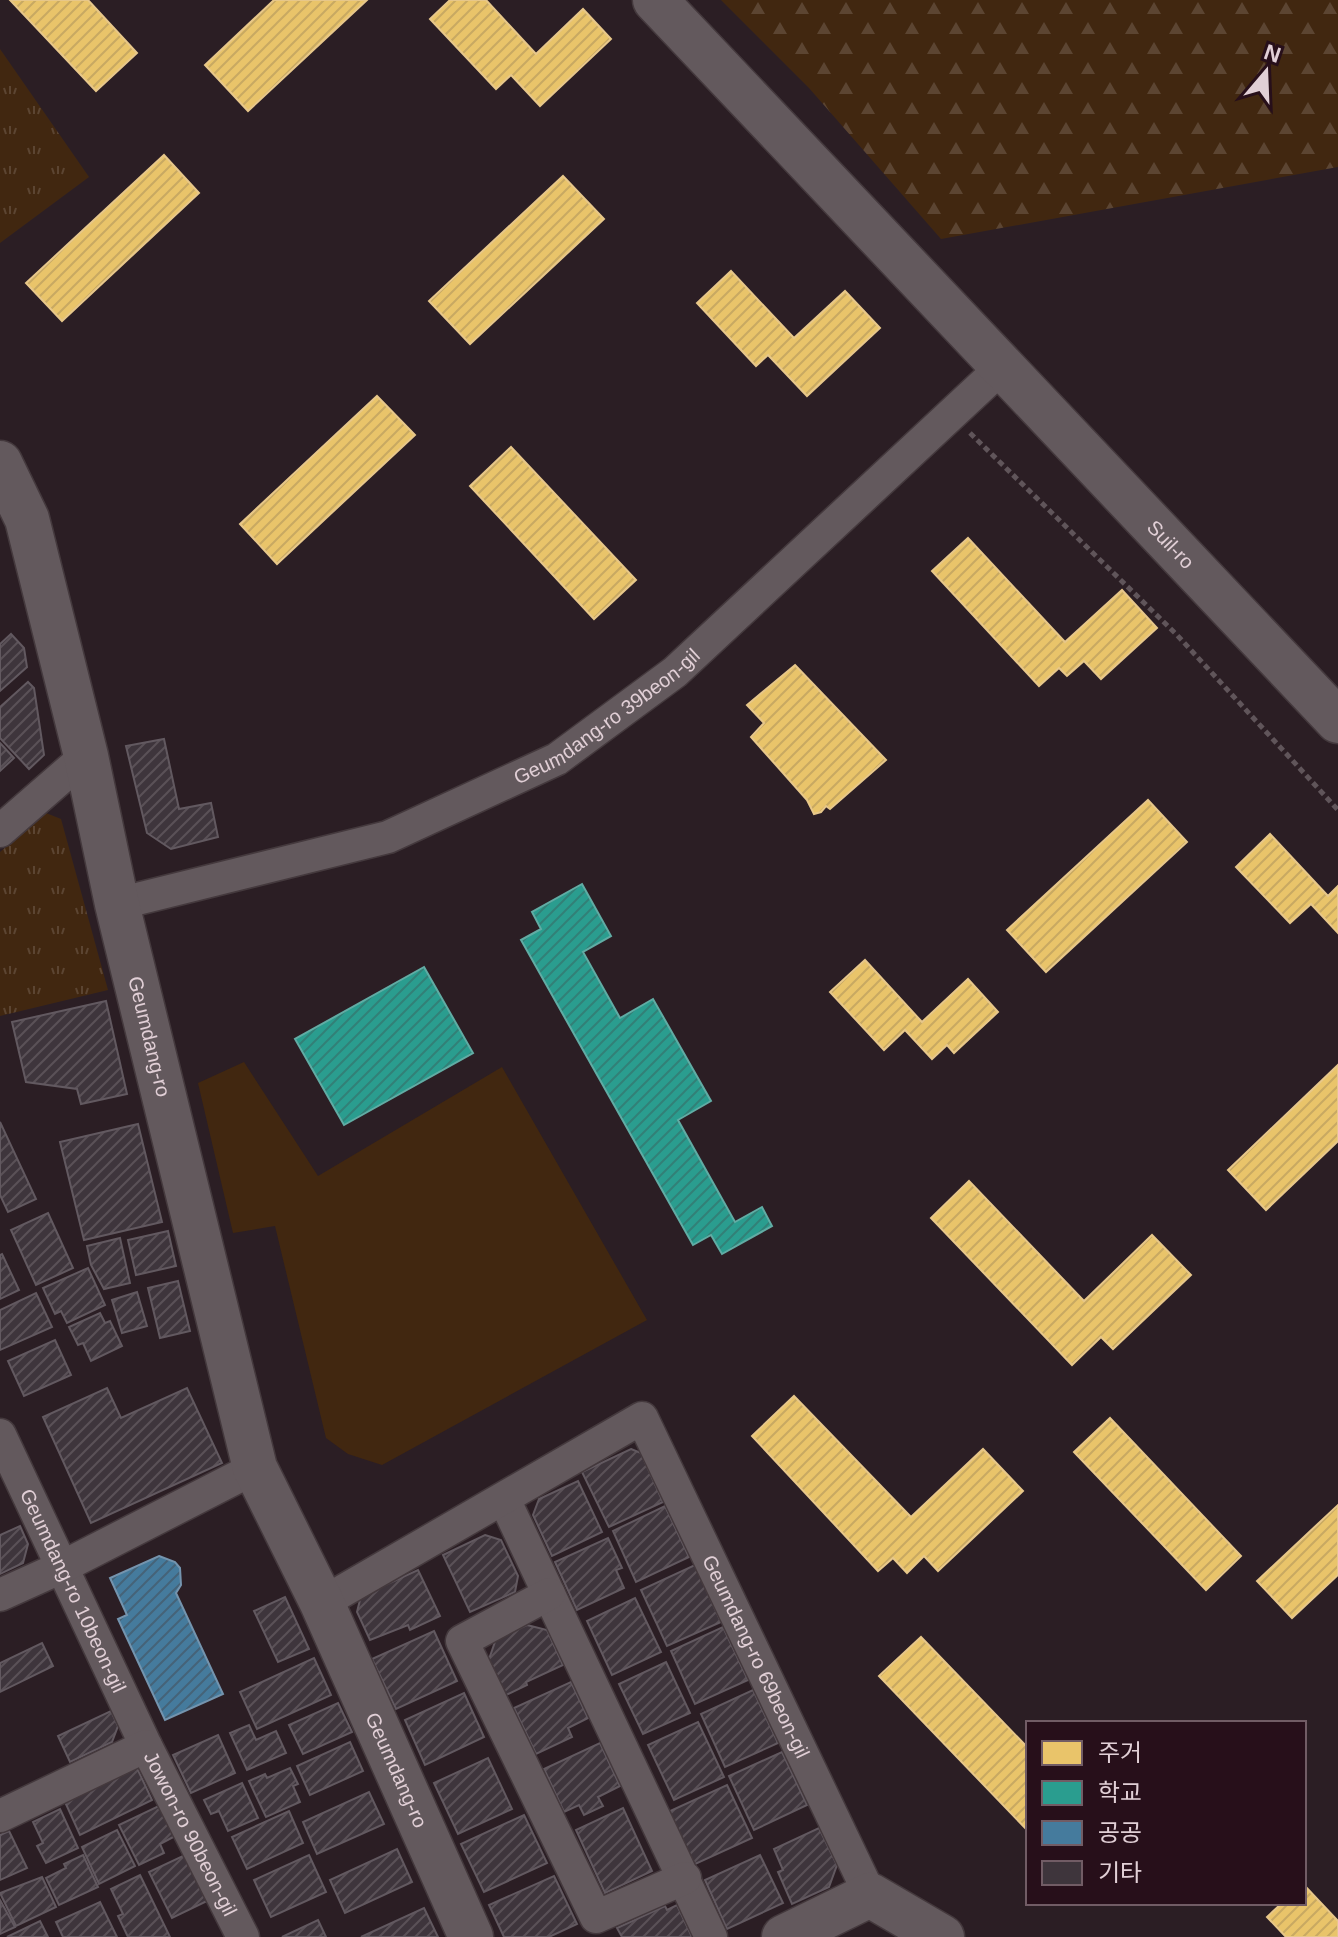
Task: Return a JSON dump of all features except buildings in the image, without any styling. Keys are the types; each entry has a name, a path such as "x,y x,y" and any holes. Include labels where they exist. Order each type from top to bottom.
{"street":[{"name":"Suil-ro","path":"655,0 1338,721"},
{"name":"Geumdang-ro 39beon-gil","path":"117,904 388,837 557,759 675,672 1001,368"},
{"name":"Geumdang-ro","path":"0,463 14,531 86,756 117,904 255,1468 322,1603 471,1937"},
{"path":"0,831 86,756"},
{"name":"Geumdang-ro 69beon-gil","path":"504,1499 642,1418 870,1895"},
{"name":"Geumdang-ro 10beon-gil","path":"0,1435 146,1746"},
{"path":"0,1595 62,1567 255,1468"},
{"path":"322,1603 504,1499 711,1937"},
{"path":"549,1594 462,1641 596,1917 685,1878"},
{"name":"Jowon-ro 90beon-gil","path":"0,1816 146,1746 233,1934"},
{"path":"784,1937 870,1895 942,1937"}],"path":[{"path":"951,415 1177,635 1338,810"}],"green space":[{"path":"721,0 1338,0 1338,167 941,239 809,88"},
{"path":"0,49 89,177 0,243"},
{"path":"46,813 61,819 108,990 0,1016 0,852"},
{"path":"244,1062 318,1176 502,1067 647,1320 382,1465 348,1454 326,1438 275,1226 233,1233 198,1083"}]}
